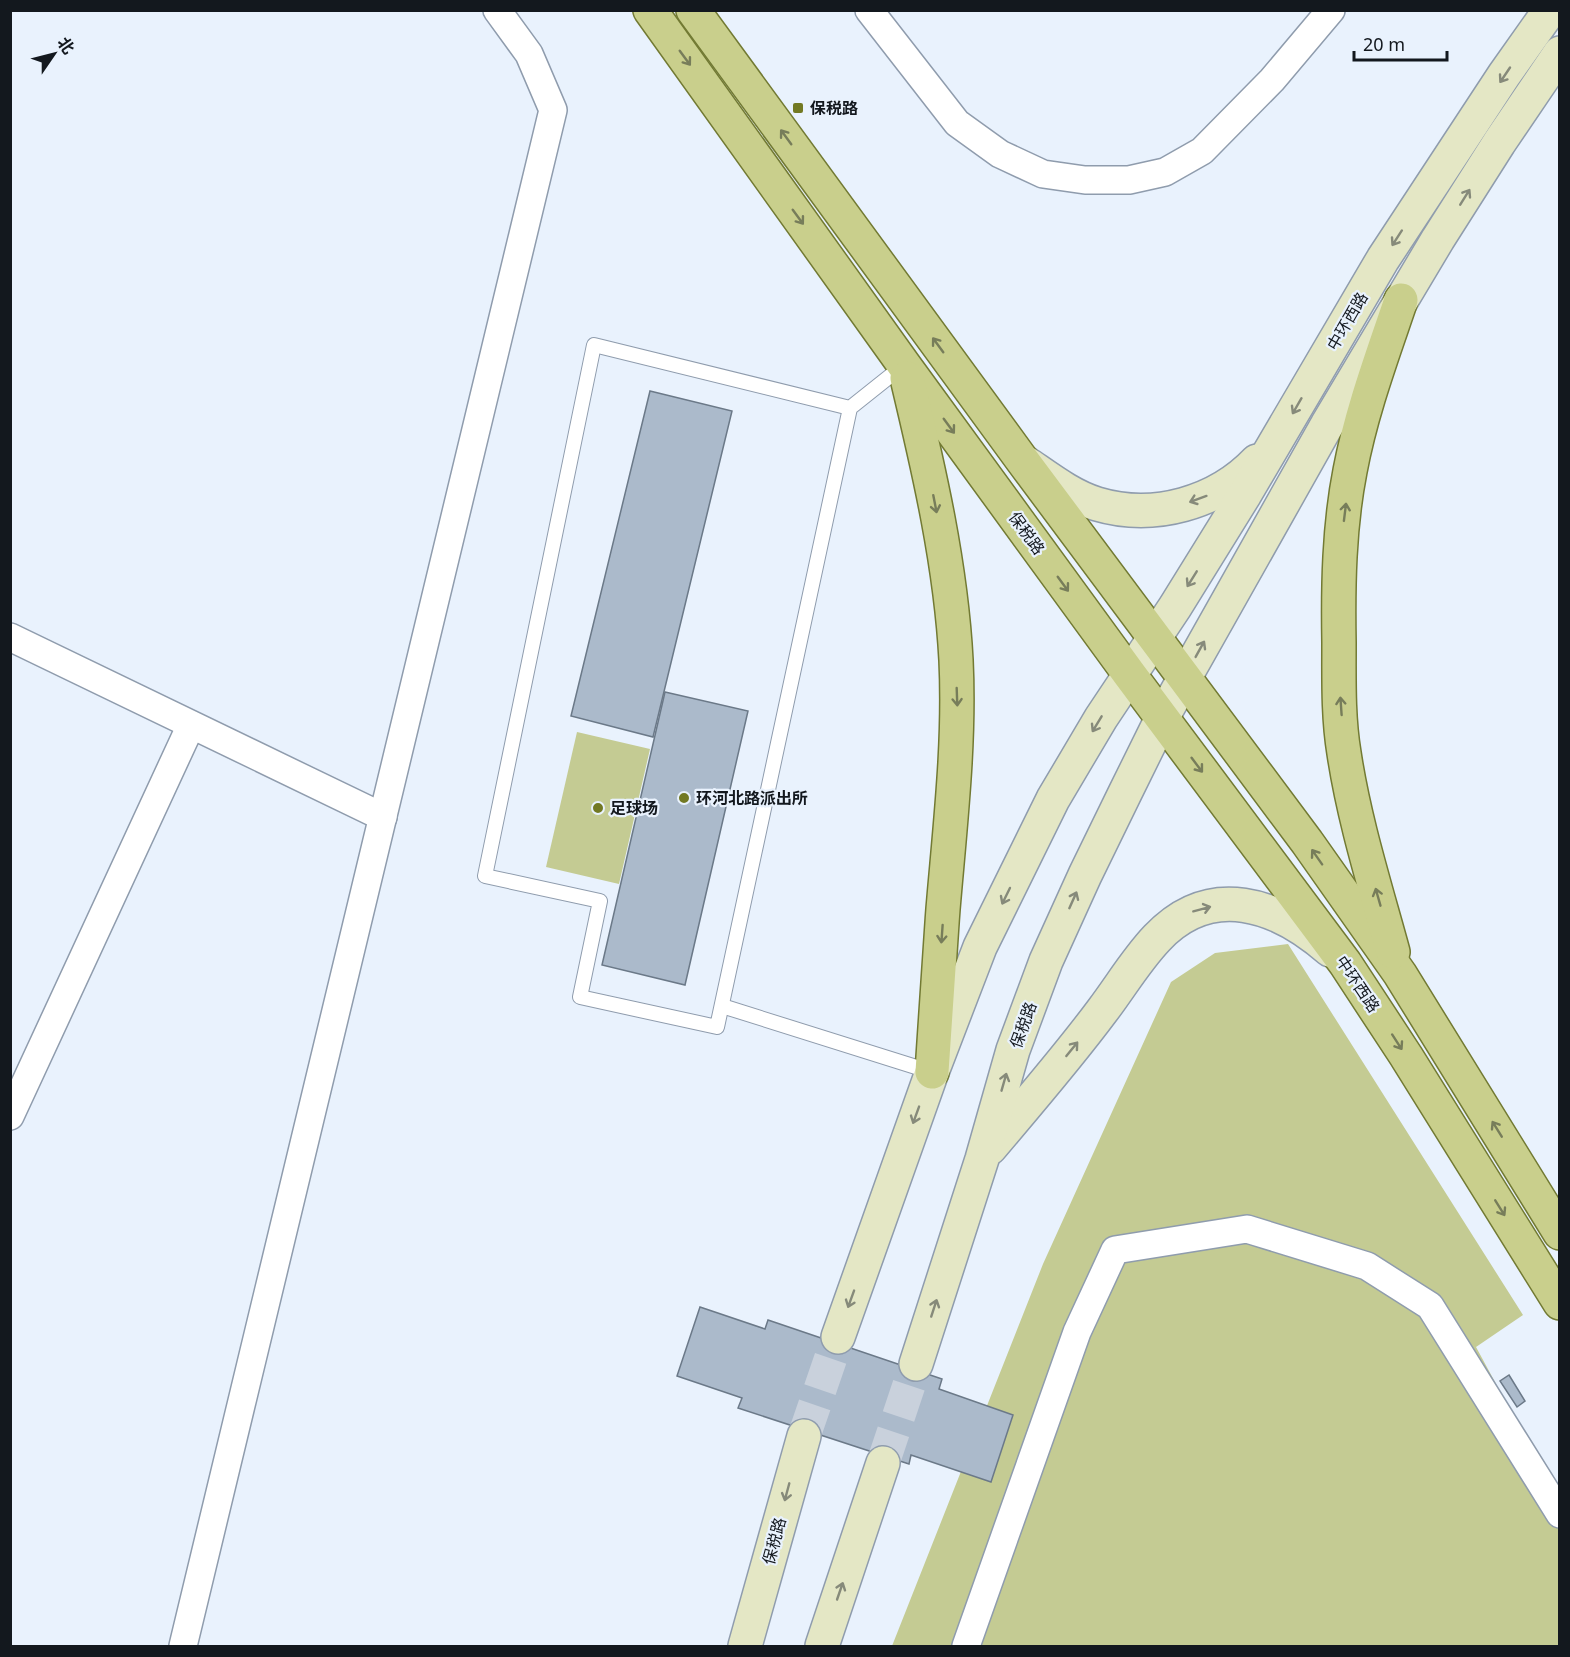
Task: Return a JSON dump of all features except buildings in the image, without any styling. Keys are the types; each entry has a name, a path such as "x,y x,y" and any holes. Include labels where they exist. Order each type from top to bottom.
{"main road":[{"name":"保税路","path":"650,10 904,365 1162,718"},
{"path":"693,10 1154,639 1307,842 1400,974 1560,1233"},
{"path":"1400,974 1365,850 1344,752 1339,680 1338,595 1342,531 1350,471 1369,395 1401,300"},
{"path":"904,365 936,508 947,576 956,658 957,725 954,794 932,1072"},
{"name":"中环西路","path":"1162,718 1345,963 1406,1056 1560,1303"}],"street":[{"path":"183,1647 553,110 529,54 497,10"},
{"path":"869,10 957,123 1000,154 1043,174 1085,180 1129,180 1165,172 1202,151 1272,80 1331,10"},
{"name":"中环西路","path":"1130,675 1277,440 1383,259 1504,75 1551,10"},
{"path":"1162,718 1327,425 1401,300 1499,142 1560,53"},
{"path":"1022,460 1054,482 1097,504 1150,511 1198,500 1223,488 1246,472 1277,440"},
{"path":"10,637 383,817"},
{"path":"838,1337 932,1072 981,948 1053,799 1101,718 1130,675"},
{"name":"保税路","path":"916,1364 982,1159 1013,1050 1046,961 1085,874 1162,718"},
{"path":"10,1116 191,725"},
{"path":"982,1159 1103,1010 1139,958 1158,936 1196,909 1222,904 1246,904 1270,911 1314,936 1345,963"},
{"path":"966,1647 1077,1332 1114,1250 1247,1228 1367,1266 1430,1306 1560,1514"},
{"name":"保税路","path":"745,1647 804,1436"},
{"path":"822,1647 883,1463"}],"lane":[{"path":"850,408 594,345 485,876 600,901 580,998 717,1027 850,408 904,365"},
{"path":"722,1006 932,1072"}],"green space":[{"name":"足球场","path":"577,732 650,749 619,884 546,867"},
{"path":"1288,944 1523,1315 1476,1347 1559,1500 1559,1646 892,1646 1043,1264 1171,982 1215,953"}],"tunnel":[{"path":"804,1436 838,1337"},
{"path":"883,1463 916,1364"}],"place":[{"name":"保税路","path":"798,108"},
{"name":"环河北路派出所","path":"684,798"},
{"name":"足球场","path":"598,808"}]}
